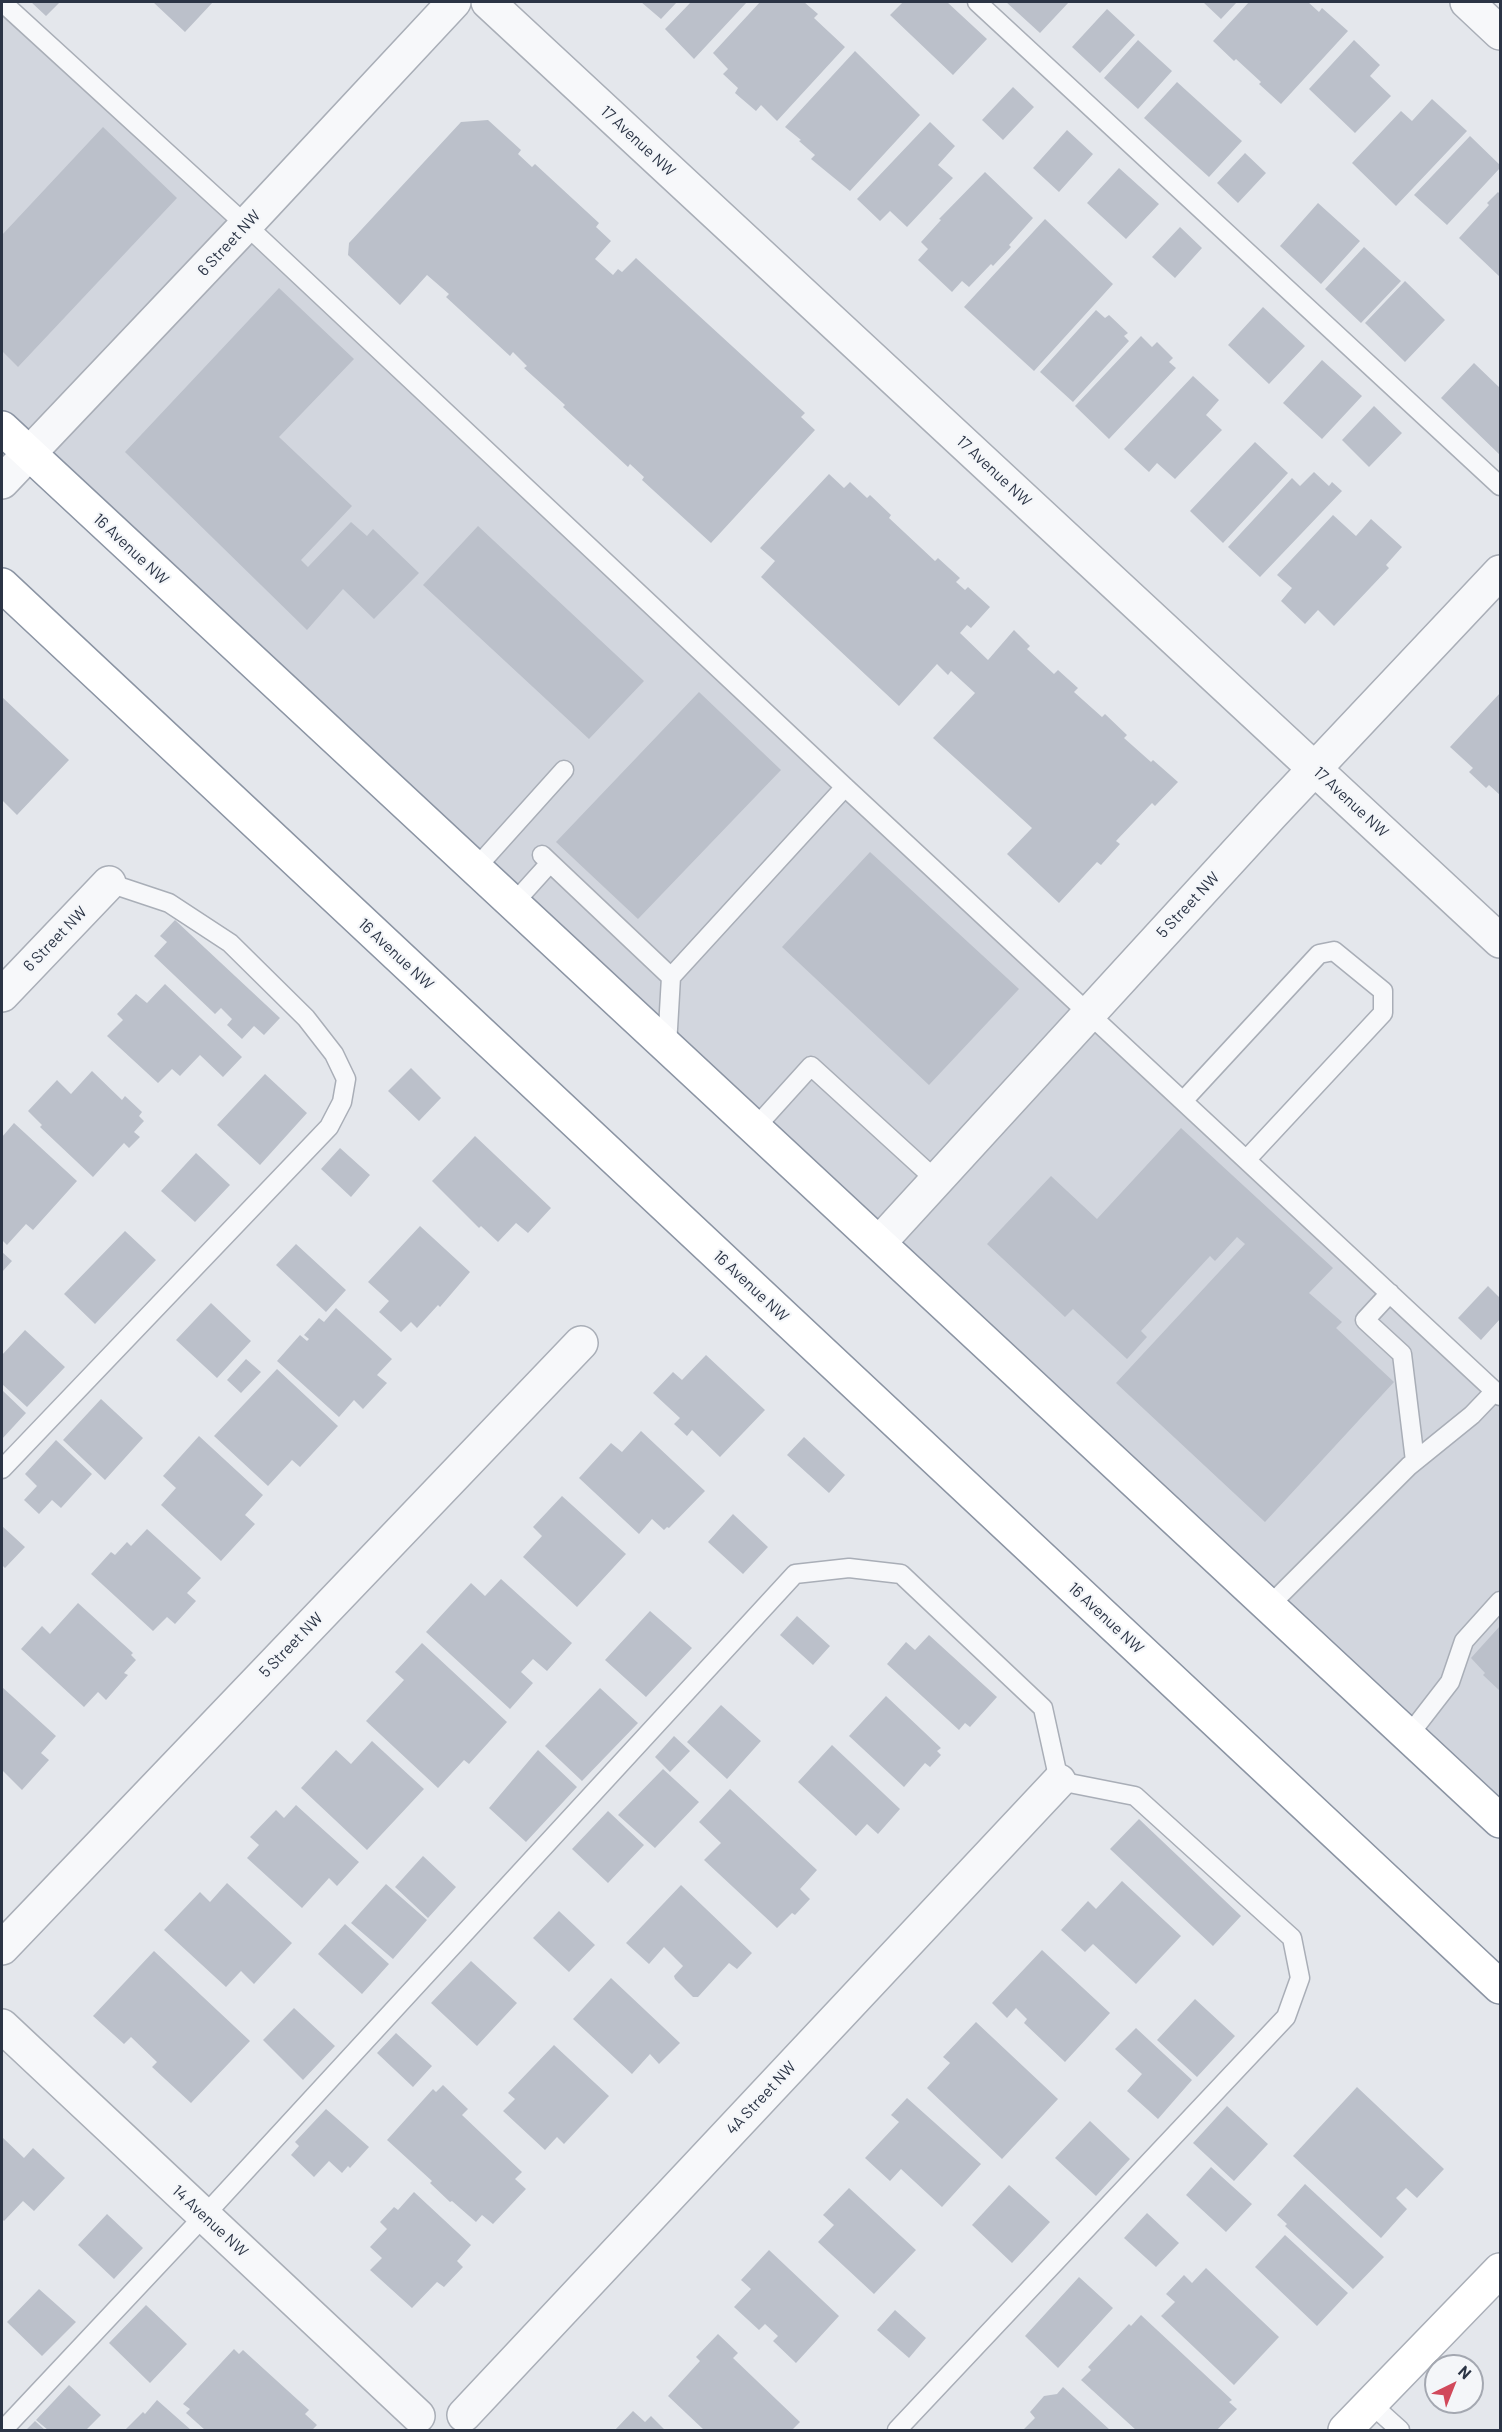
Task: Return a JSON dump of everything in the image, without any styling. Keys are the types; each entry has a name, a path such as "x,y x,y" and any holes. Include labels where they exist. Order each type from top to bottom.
{"main road":[{"name":"16 Avenue NW","path":"2,428 1500,1821"},
{"name":"16 Avenue NW","path":"2,585 1500,1987"},
{"path":"1345,2430 1500,2270"}],"street":[{"name":"6 Street NW","path":"2,482 454,2"},
{"name":"17 Avenue NW","path":"488,2 1500,942"},
{"path":"1467,2 1500,33"},
{"name":"5 Street NW","path":"879,1243 1089,1012 1500,572"},
{"name":"6 Street NW","path":"2,995 109,883"},
{"name":"5 Street NW","path":"2,1948 582,1343"},
{"name":"4A Street NW","path":"468,2423 1059,1780"},
{"name":"14 Avenue NW","path":"2,2026 204,2216 414,2423"},
{"path":"414,2423 435,2406 455,2409 468,2423"}],"lane":[{"path":"2,2 246,225 845,787 1498,1393 1415,1461 1269,1606"},
{"path":"977,2 1500,486"},
{"path":"475,869 564,770"},
{"path":"667,1046 671,976 845,787"},
{"path":"513,904 546,859 671,976"},
{"path":"2,1469 329,1128 342,1102 346,1079 334,1054 306,1018 230,943 169,903 109,883"},
{"path":"1183,1101 1319,954 1334,951 1383,991 1383,1013 1247,1159"},
{"path":"754,1129 811,1066 936,1179"},
{"path":"1390,1293 1365,1320 1402,1354 1415,1461"},
{"path":"3,2430 204,2216 795,1574 849,1568 901,1574 1043,1708 1059,1780 1136,1796 1292,1938 1300,1978 1286,2017 897,2430"},
{"path":"1409,1735 1450,1682 1464,1641 1500,1601"},
{"path":"1370,2403 1400,2430"}],"shaded area":[{"path":"2,2 1500,1396 1500,1821 2,428"}],"building":[{"path":"31,2 60,2 46,16"},
{"path":"153,2 213,2 185,32"},
{"path":"641,2 677,2 661,19"},
{"path":"691,2 747,2 694,59 665,29"},
{"path":"760,2 804,2 818,14 814,18 845,47 777,121 761,105 756,111 735,93 738,88 723,74 728,69 713,53"},
{"path":"903,2 947,2 987,39 953,75 890,15"},
{"path":"1006,2 1069,2 1040,33"},
{"path":"1203,2 1237,2 1221,19"},
{"path":"1249,2 1308,2 1319,12 1322,8 1348,31 1281,104 1259,84 1261,82 1213,41"},
{"path":"1107,9 1135,35 1100,73 1072,47"},
{"path":"1138,40 1172,71 1138,109 1104,78"},
{"path":"1354,40 1380,65 1370,76 1391,96 1355,133 1309,89"},
{"path":"855,51 920,115 850,191 811,159 815,155 785,127"},
{"path":"1177,82 1242,141 1209,177 1144,118"},
{"path":"1013,87 1034,107 1003,140 982,120"},
{"path":"1432,99 1467,131 1396,206 1352,163 1401,111 1412,121"},
{"path":"488,120 521,150 518,154 532,167 535,164 599,223 596,227 611,241 595,259 613,275 618,269 622,272 636,258 805,413 801,417 815,430 711,543 642,480 644,477 630,464 628,467 563,407 565,405 524,368 527,366 513,352 510,356 446,297 449,294 427,275 400,305 348,255 349,243 461,122"},
{"path":"930,122 955,146 938,165 953,178 907,227 890,211 880,221 857,199"},
{"path":"103,127 177,198 18,367 2,351 2,235"},
{"path":"1067,130 1093,154 1059,192 1033,168"},
{"path":"1470,136 1500,165 1500,168 1447,225 1414,195"},
{"path":"1245,153 1266,173 1238,203 1217,183"},
{"path":"1119,168 1159,204 1126,239 1087,203"},
{"path":"985,172 1033,218 993,266 991,264 969,287 962,281 952,292 918,260 928,249 921,242 941,220 939,219"},
{"path":"1498,192 1500,194 1500,277 1459,238"},
{"path":"1318,203 1360,241 1321,284 1280,246"},
{"path":"1045,219 1113,284 1034,371 964,307"},
{"path":"1180,227 1202,248 1175,278 1152,257"},
{"path":"1364,247 1401,281 1361,323 1325,289"},
{"path":"1405,281 1445,320 1405,362 1365,323"},
{"path":"279,288 354,359 279,437 352,506 301,560 308,567 351,522 367,536 373,529 419,573 374,619 343,589 307,630 125,452"},
{"path":"1263,307 1305,346 1269,384 1228,345"},
{"path":"1096,310 1105,318 1109,315 1128,333 1124,336 1129,341 1073,402 1040,372"},
{"path":"1141,336 1152,347 1157,342 1173,358 1169,362 1176,368 1109,439 1075,406"},
{"path":"1322,360 1362,396 1322,439 1283,403"},
{"path":"1474,363 1500,388 1500,455 1441,398"},
{"path":"1193,376 1219,400 1206,415 1222,430 1175,479 1157,463 1149,472 1124,449"},
{"path":"1374,406 1402,433 1369,467 1342,440"},
{"path":"1255,442 1288,473 1223,543 1190,511"},
{"path":"1314,472 1329,486 1332,482 1342,491 1260,577 1228,547 1292,478 1300,486"},
{"path":"829,474 844,488 850,482 867,498 870,495 891,515 889,518 935,561 938,558 960,578 956,582 965,590 968,587 990,607 971,628 967,625 960,633 988,660 1014,630 1030,646 1027,649 1054,674 1058,670 1078,688 1074,692 1102,717 1105,714 1127,735 1124,738 1178,782 1155,806 1152,803 1116,841 1120,844 1101,865 1097,862 1059,903 1007,854 1032,828 933,738 975,693 951,671 948,675 937,664 899,706 761,577 775,561 760,548"},
{"path":"1333,515 1356,536 1371,519 1402,547 1386,565 1389,568 1334,626 1318,610 1305,624 1281,601 1292,588 1277,575"},
{"path":"478,526 644,681 589,739 423,585"},
{"path":"699,692 781,770 638,919 556,842"},
{"path":"1500,693 1500,795 1489,785 1486,788 1469,772 1473,768 1450,747"},
{"path":"2,697 69,760 17,815 2,800"},
{"path":"870,852 1019,989 929,1085 782,947"},
{"path":"175,920 280,1018 264,1035 254,1026 242,1039 227,1025 232,1019 221,1008 215,1014 154,956 167,942 160,936"},
{"path":"165,984 242,1057 223,1077 200,1055 180,1076 172,1069 158,1083 107,1036 123,1020 117,1014 136,994 147,1003"},
{"path":"411,1068 441,1098 419,1121 388,1091"},
{"path":"92,1071 122,1100 125,1096 142,1112 139,1116 144,1121 134,1132 140,1137 129,1148 124,1143 93,1177 40,1127 42,1125 28,1111 57,1080 71,1094"},
{"path":"265,1074 307,1113 260,1165 217,1125"},
{"path":"14,1123 77,1181 33,1230 26,1224 7,1245 2,1240 2,1137"},
{"path":"1181,1128 1333,1268 1309,1293 1342,1322 1336,1328 1394,1382 1265,1522 1116,1383 1245,1244 1237,1237 1215,1261 1210,1256 1141,1331 1147,1337 1127,1359 1073,1309 1065,1317 987,1244 1051,1176 1097,1219"},
{"path":"475,1136 551,1208 528,1233 516,1223 498,1242 481,1226 479,1228 432,1181"},
{"path":"340,1148 370,1175 351,1197 321,1169"},
{"path":"196,1153 230,1185 195,1222 161,1191"},
{"path":"420,1226 470,1272 440,1307 438,1305 417,1328 411,1322 401,1332 379,1312 389,1301 368,1282"},
{"path":"125,1231 156,1260 95,1324 64,1294"},
{"path":"296,1244 346,1290 326,1312 276,1265"},
{"path":"2,1252 12,1261 2,1272"},
{"path":"1488,1286 1500,1298 1500,1319 1481,1340 1458,1318"},
{"path":"211,1303 251,1341 217,1378 176,1340"},
{"path":"336,1308 392,1359 377,1375 387,1383 363,1409 354,1400 339,1417 277,1361 300,1335 307,1341 309,1339 304,1335 319,1318 324,1322"},
{"path":"25,1330 65,1367 27,1407 2,1384 2,1355"},
{"path":"706,1355 765,1410 720,1457 692,1430 687,1436 674,1424 680,1418 653,1393 673,1372 682,1380"},
{"path":"246,1359 261,1372 241,1393 227,1380"},
{"path":"277,1369 338,1426 300,1467 292,1460 268,1486 214,1436"},
{"path":"2,1390 26,1413 2,1439"},
{"path":"101,1399 143,1438 105,1480 63,1440"},
{"path":"641,1431 705,1491 669,1528 664,1530 652,1519 639,1534 579,1478 611,1443 622,1452"},
{"path":"199,1436 263,1495 245,1515 255,1524 221,1561 161,1505 176,1488 163,1476"},
{"path":"804,1437 845,1475 829,1493 787,1455"},
{"path":"56,1440 92,1474 61,1508 52,1500 39,1514 24,1500 37,1486 25,1474"},
{"path":"562,1496 626,1554 577,1607 523,1557 542,1536 533,1527"},
{"path":"733,1514 768,1547 743,1574 708,1542"},
{"path":"2,1526 25,1547 5,1568 2,1565"},
{"path":"147,1529 201,1578 187,1593 196,1601 175,1624 167,1617 153,1631 91,1574 111,1552 115,1555 127,1542 131,1546"},
{"path":"501,1579 572,1643 547,1671 533,1659 521,1672 533,1683 510,1709 426,1632 471,1583 485,1596"},
{"path":"78,1603 133,1653 131,1655 136,1660 124,1673 128,1675 106,1700 98,1692 84,1707 21,1649 42,1626 50,1634"},
{"path":"650,1611 692,1648 646,1697 605,1660"},
{"path":"797,1616 830,1646 813,1665 780,1635"},
{"path":"1500,1626 1500,1691 1483,1675 1485,1673 1471,1658"},
{"path":"929,1635 997,1697 970,1727 965,1723 959,1730 887,1664 906,1642 915,1650"},
{"path":"422,1643 507,1722 469,1764 464,1760 438,1788 366,1721 404,1680 395,1672"},
{"path":"2,1687 56,1736 41,1753 49,1760 22,1790 2,1770"},
{"path":"600,1688 638,1723 582,1781 545,1746"},
{"path":"886,1696 941,1748 937,1751 941,1755 930,1767 925,1763 904,1787 849,1736"},
{"path":"721,1705 761,1741 727,1779 687,1742"},
{"path":"674,1736 690,1751 670,1772 655,1757"},
{"path":"372,1741 424,1789 367,1850 301,1788 336,1750 351,1764"},
{"path":"832,1745 900,1809 878,1834 867,1824 856,1836 798,1782"},
{"path":"538,1750 577,1787 526,1842 489,1808"},
{"path":"663,1769 699,1802 655,1848 618,1815"},
{"path":"730,1789 817,1870 800,1889 810,1899 795,1915 792,1913 777,1928 704,1860 721,1843 699,1822"},
{"path":"296,1805 359,1862 337,1886 329,1878 302,1908 247,1858 259,1845 250,1837 276,1810 284,1818"},
{"path":"608,1811 644,1845 608,1883 572,1849"},
{"path":"1139,1819 1241,1916 1213,1946 1110,1849"},
{"path":"423,1856 456,1887 428,1918 395,1887"},
{"path":"1122,1881 1181,1936 1136,1984 1093,1944 1085,1952 1061,1930 1088,1901 1096,1909"},
{"path":"227,1883 292,1943 254,1984 241,1971 226,1987 164,1930 200,1892 210,1902"},
{"path":"386,1884 427,1920 393,1959 351,1923"},
{"path":"681,1885 752,1953 737,1969 729,1963 698,1997 693,1997 675,1979 674,1976 683,1966 664,1947 649,1964 626,1943"},
{"path":"559,1911 595,1945 569,1972 533,1938"},
{"path":"345,1924 389,1964 362,1994 318,1954"},
{"path":"1042,1950 1110,2013 1065,2062 1024,2023 1027,2019 1016,2008 1007,2018 992,2003"},
{"path":"154,1951 250,2041 191,2103 152,2067 157,2062 131,2037 124,2044 93,2016"},
{"path":"471,1961 517,2003 477,2046 431,2003"},
{"path":"611,1978 680,2043 659,2064 650,2054 632,2074 573,2019"},
{"path":"1195,1999 1235,2036 1197,2077 1157,2040"},
{"path":"294,2008 335,2046 303,2080 263,2040"},
{"path":"976,2022 1058,2099 1002,2159 927,2088 950,2063 943,2057"},
{"path":"1136,2028 1192,2080 1158,2119 1127,2091 1142,2074 1115,2049"},
{"path":"396,2033 432,2066 413,2087 377,2053"},
{"path":"554,2045 609,2096 564,2144 557,2137 545,2150 503,2111 515,2099 508,2093"},
{"path":"443,2085 468,2109 462,2115 522,2172 515,2179 526,2189 493,2224 482,2215 476,2222 452,2201 450,2202 430,2183 432,2181 387,2140 433,2089 436,2092"},
{"path":"1357,2087 1444,2169 1417,2198 1406,2188 1396,2198 1407,2209 1381,2238 1293,2156"},
{"path":"907,2098 981,2164 942,2207 901,2169 890,2181 865,2158 899,2122 891,2115"},
{"path":"1227,2106 1268,2144 1234,2181 1193,2143"},
{"path":"326,2109 369,2147 350,2168 348,2166 342,2173 329,2161 314,2177 291,2155 299,2146 295,2142"},
{"path":"1090,2121 1130,2159 1096,2196 1055,2158"},
{"path":"2,2137 24,2158 33,2148 65,2178 34,2211 23,2201 4,2221 2,2219"},
{"path":"1211,2167 1252,2204 1226,2232 1186,2195"},
{"path":"1305,2184 1384,2257 1353,2289 1285,2226 1287,2224 1277,2215"},
{"path":"1009,2185 1050,2222 1012,2263 972,2225"},
{"path":"849,2188 916,2250 874,2294 818,2242 834,2225 823,2215"},
{"path":"414,2192 471,2245 457,2261 463,2267 444,2287 437,2282 412,2308 370,2270 382,2258 370,2247 387,2229 380,2222 394,2207 398,2210"},
{"path":"1147,2213 1179,2243 1156,2267 1124,2238"},
{"path":"107,2214 143,2248 114,2279 78,2245"},
{"path":"1285,2235 1348,2293 1317,2326 1255,2267"},
{"path":"769,2250 839,2316 796,2363 773,2341 778,2336 765,2324 759,2330 734,2307 751,2289 741,2280"},
{"path":"1206,2268 1279,2337 1234,2385 1161,2316 1175,2302 1166,2294 1184,2275 1192,2283"},
{"path":"1079,2277 1113,2308 1058,2368 1025,2336"},
{"path":"39,2289 76,2322 42,2356 7,2322"},
{"path":"146,2305 187,2344 150,2383 109,2343"},
{"path":"895,2310 926,2338 909,2358 877,2330"},
{"path":"1141,2315 1232,2400 1229,2402 1237,2409 1217,2430 1136,2430 1081,2380 1091,2370 1088,2367 1129,2324 1131,2326"},
{"path":"718,2334 738,2353 733,2358 800,2422 792,2430 704,2430 668,2396 700,2361 696,2357"},
{"path":"234,2349 239,2354 243,2350 309,2410 305,2414 317,2425 312,2430 205,2430 186,2413 190,2409 183,2404"},
{"path":"69,2385 101,2415 86,2430 48,2430 36,2420"},
{"path":"1063,2387 1110,2430 1023,2430 1035,2418 1030,2412 1044,2396 1057,2394"},
{"path":"157,2400 191,2430 125,2430 143,2412 145,2414"},
{"path":"633,2411 645,2422 651,2416 665,2430 615,2430"},
{"path":"35,2421 45,2430 26,2430"}]}
